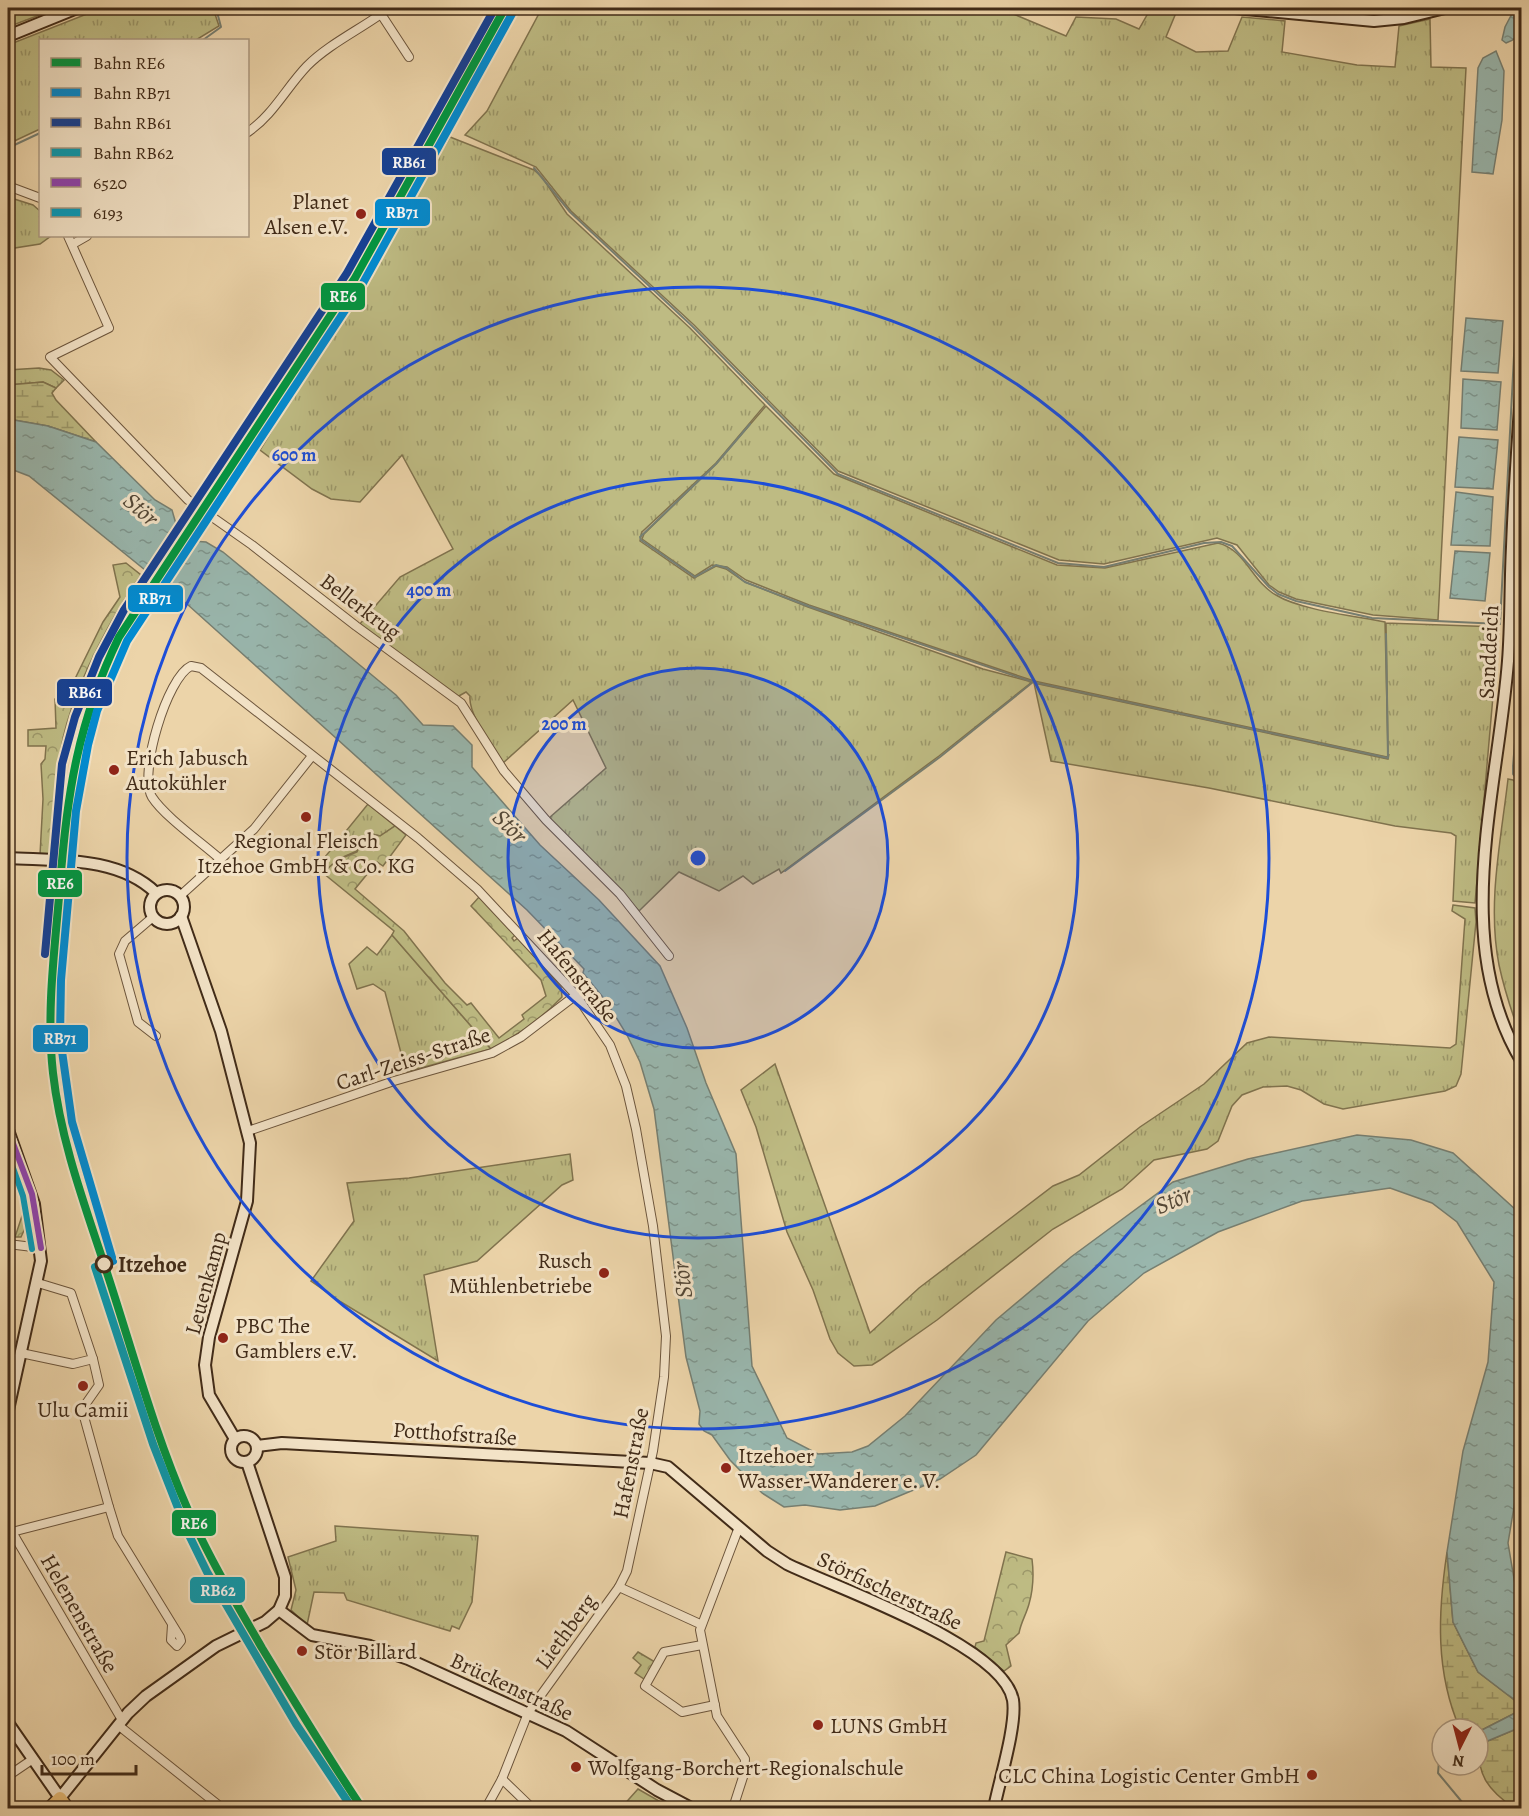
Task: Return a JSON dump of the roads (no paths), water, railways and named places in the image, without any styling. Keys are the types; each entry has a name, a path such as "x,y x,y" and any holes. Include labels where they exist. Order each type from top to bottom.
{"main road":[{"path":"50,1809 64,1803"}],"street":[{"path":"8,36 77,8"},
{"path":"1235,8 1313,12 1382,21 1445,8"},
{"path":"249,131 270,114 299,75 316,58 379,11 409,57"},
{"path":"8,186 39,198"},
{"path":"69,237 73,244 85,237"},
{"name":"Bellerkrug","path":"73,244 109,328 50,357 188,500 252,545 356,626 461,703 504,771 546,820 620,894 669,956"},
{"name":"Sanddeich","path":"1521,379 1508,657 1484,869 1483,926 1491,987 1502,1022 1521,1062"},
{"name":"Hafenstraße","path":"220,860 155,801 147,779 154,742 176,683 187,668 201,668 435,851 474,886 576,995 607,1040 623,1076 646,1186 666,1347 661,1403 650,1462 627,1571 619,1587"},
{"path":"180,896 257,825 312,756"},
{"path":"8,858 104,866 138,879 156,893"},
{"path":"169,890 180,896 184,903 182,916 171,924 164,924 153,917 150,904 156,893 169,890"},
{"name":"Leuenkamp","path":"182,916 205,981 248,1131 251,1159 249,1191 209,1336 204,1365 209,1395 235,1439 231,1446 231,1454 236,1460 247,1462 285,1577 285,1596 279,1610"},
{"path":"153,917 125,941 119,954 138,1022 156,1036"},
{"name":"Carl-Zeiss-Straße","path":"248,1131 394,1081 486,1056 517,1040 576,995"},
{"path":"8,1130 32,1194 41,1248 38,1283 8,1410"},
{"path":"8,1244 41,1248"},
{"path":"38,1283 68,1291 73,1297 99,1385 85,1405 84,1415 118,1536 172,1625"},
{"path":"21,1353 73,1364 93,1359"},
{"path":"235,1439 248,1436 257,1446 255,1456 247,1462"},
{"name":"Potthofstraße","path":"257,1446 282,1443 650,1462"},
{"name":"Störfischerstraße","path":"650,1462 668,1467 787,1564 952,1639 998,1672 1009,1688 1013,1706 994,1809"},
{"path":"10,1529 110,1507"},
{"path":"733,1809 744,1774 745,1759 720,1723 714,1705 700,1624 739,1527"},
{"name":"Helenenstraße","path":"10,1529 120,1723"},
{"name":"Liethberg","path":"486,1809 502,1779 528,1713 619,1587 700,1624"},
{"path":"8,1723 64,1803 120,1723 156,1688 204,1654 264,1622 279,1610"},
{"name":"Brückenstraße","path":"279,1610 312,1635 370,1646 408,1659 566,1731 657,1790 691,1809"},
{"path":"702,1645 664,1652 645,1686 682,1712 714,1705"},
{"path":"120,1723 222,1809"},
{"path":"8,1776 33,1759"},
{"path":"502,1779 531,1809"}],"water":[{"path":"1515,8 1521,8 1521,30 1516,37 1506,43 1502,40 1505,27"},
{"path":"1496,51 1504,71 1502,120 1493,174 1472,172 1478,68 1483,58"},
{"path":"1466,318 1503,321 1498,373 1461,371"},
{"path":"1463,379 1501,382 1497,430 1461,428"},
{"name":"Stör","path":"8,419 48,426 96,442 155,500 172,510 176,524 192,541 206,542 223,552 396,695 423,725 453,726 472,745 472,767 540,845 599,900 660,966 736,1154 752,1366 787,1438 818,1454 852,1452 868,1446 905,1416 996,1320 1071,1257 1173,1182 1248,1159 1357,1135 1411,1140 1453,1153 1516,1210 1521,1219 1522,1459 1508,1543 1521,1620 1521,1705 1478,1672 1453,1622 1447,1552 1463,1451 1488,1362 1494,1282 1457,1222 1432,1203 1390,1188 1302,1201 1218,1232 1144,1273 1088,1321 976,1455 940,1479 875,1506 840,1510 805,1505 784,1507 762,1493 730,1460 712,1435 704,1431 699,1424 700,1411 686,1357 654,1109 640,1062 627,1035 606,1001 583,973 584,969 527,910 187,604 29,476 8,468"},
{"path":"1459,437 1498,440 1493,489 1455,487"},
{"path":"1456,492 1493,497 1490,546 1451,545"},
{"path":"1455,551 1490,553 1485,601 1450,598"},
{"path":"1521,1710 1521,1727 1490,1740 1490,1726"}],"waterway":[{"path":"204,39 221,27 216,8"},
{"path":"8,148 39,133"},
{"path":"534,168 570,212 692,326 838,474 1058,563 1104,567 1204,543 1221,542 1232,546 1278,594 1296,601 1372,618 1500,624 1519,260"},
{"path":"750,424 716,464 640,537 641,540 695,577 716,565 727,568 745,582 808,606 1033,682 1388,758 1386,634"},
{"path":"1522,660 1513,766 1513,774 1522,784"},
{"path":"785,871 940,757 1033,682"},
{"path":"1441,1777 1467,1808"}],"rail line":[{"name":"RB61","path":"45,954 62,764 75,717 99,657 124,610 347,273 495,8"},
{"name":"RE6","path":"362,1808 299,1709 223,1580 188,1510 165,1453 84,1203 62,1126 51,1050 54,956 66,819 77,758 93,699 119,637 355,278 505,8"},
{"name":"RB71","path":"113,1261 72,1122 60,1037 61,980 76,811 88,745 97,711 127,641 363,283 513,12"},
{"name":"RB62","path":"95,1267 153,1444 187,1531 207,1572 296,1724 352,1808"}],"place":[{"name":"Planet Alsen e.V.","path":"361,214"},
{"name":"Erich Jabusch Autokühler","path":"114,770"},
{"name":"Regional Fleisch Itzehoe GmbH & Co. KG","path":"306,817"},
{"name":"Itzehoe","path":"104,1264"},
{"name":"Rusch Mühlenbetriebe","path":"604,1273"},
{"name":"PBC The Gamblers e.V.","path":"223,1338"},
{"name":"Ulu Camii","path":"83,1386"},
{"name":"Itzehoer Wasser-Wanderer e. V.","path":"726,1468"},
{"name":"Stör Billard","path":"302,1651"},
{"name":"LUNS GmbH","path":"818,1725"},
{"name":"Wolfgang-Borchert-Regionalschule","path":"576,1767"},
{"name":"CLC China Logistic Center GmbH","path":"1312,1775"}]}
